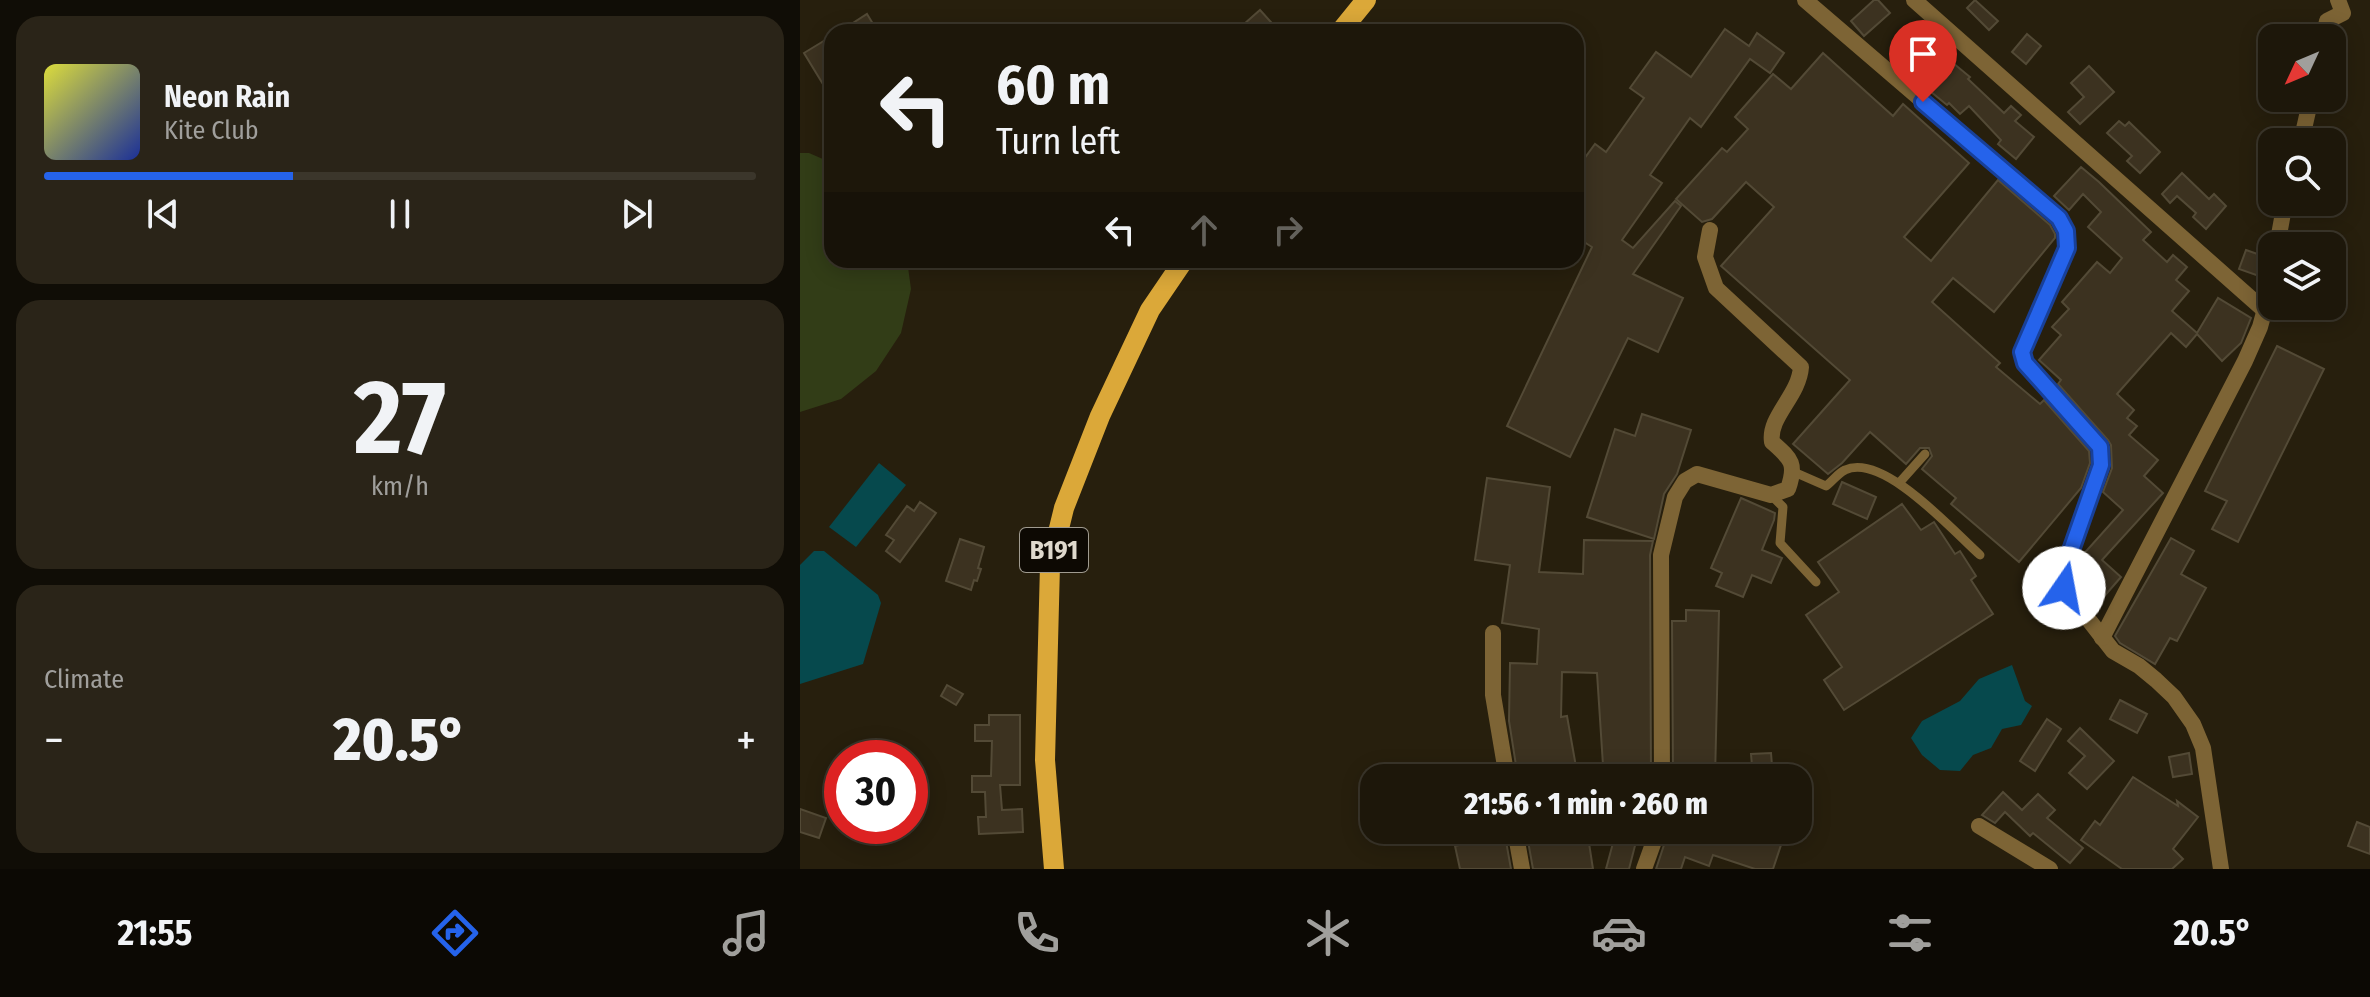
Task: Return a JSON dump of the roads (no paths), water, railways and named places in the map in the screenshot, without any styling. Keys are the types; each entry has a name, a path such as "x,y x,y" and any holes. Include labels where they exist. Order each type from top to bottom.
{"main road":[{"path":"1346,24 1366,0"},
{"name":"B191","path":"1054,869 1045,760 1050,565 1064,508 1100,416 1150,310 1179,268"}],"street":[{"path":"1805,0 2059,218 2066,231 2067,248 2022,352 2025,363 2100,447 2101,465 2062,576 2064,588 2113,651 2156,680 2174,697 2193,724 2203,748 2221,869"},
{"path":"1914,0 2258,305"},
{"path":"2326,24 2343,13 2338,0"},
{"path":"1662,764 1661,555 1675,497 1685,481 1697,474 1771,495 1788,489 1794,472 1789,458 1772,442 1770,431 1800,380 1801,367 1716,288 1705,257 1710,230"},
{"path":"2102,638 2217,419 2262,320"},
{"path":"1493,633 1493,695 1505,764"},
{"path":"1979,826 2050,869"},
{"path":"1518,844 1522,869"},
{"path":"1644,869 1653,844"}],"lane":[{"path":"1900,482 1925,454"},
{"path":"1794,472 1826,486 1845,470 1865,466 1900,482 1980,555"},
{"path":"1771,495 1783,507 1780,543 1816,582"}],"water":[{"path":"879,463 906,485 856,547 829,527"},
{"path":"814,551 824,551 878,595 881,603 863,664 800,684 800,565"},
{"path":"2012,665 2025,701 2032,706 2021,725 2002,729 1991,748 1973,755 1960,771 1940,770 1922,755 1911,738 1922,721 1960,701 1979,679"}]}
